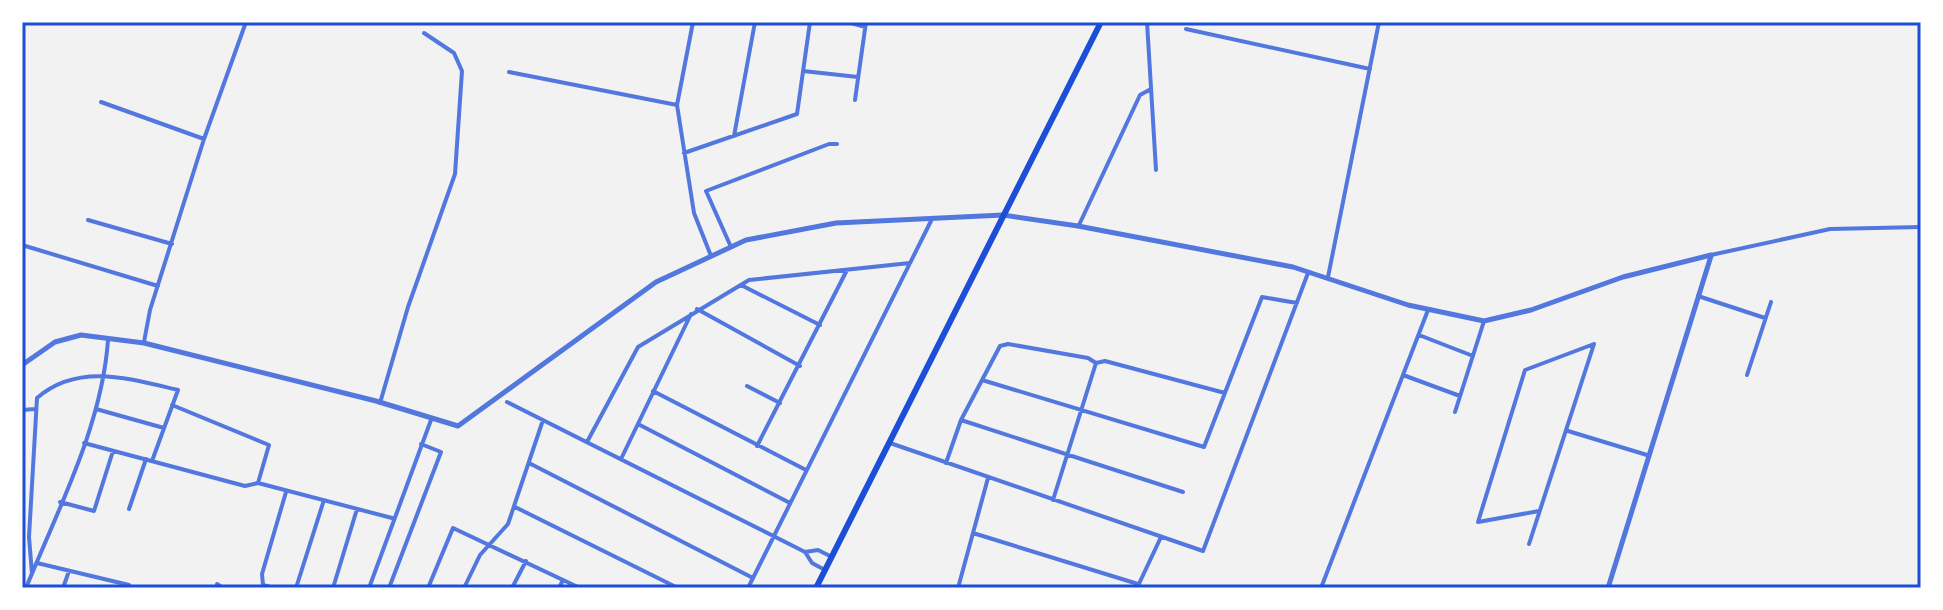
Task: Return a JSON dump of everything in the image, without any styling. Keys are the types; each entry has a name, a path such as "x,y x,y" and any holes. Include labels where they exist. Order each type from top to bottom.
{"main road":[{"path":"816,588 1101,22"}],"street":[{"path":"144,343 158,286 204,139 246,22"},
{"path":"693,22 677,105 694,213 711,256"},
{"path":"734,136 755,22"},
{"path":"684,153 797,114 810,22"},
{"path":"848,22 865,25 855,100"},
{"path":"1147,22 1156,170"},
{"path":"1328,277 1379,22"},
{"path":"1186,29 1370,69"},
{"path":"380,403 408,307 455,174 462,71 454,53 424,33"},
{"path":"803,71 858,77"},
{"path":"509,72 677,105"},
{"path":"1078,226 1140,95 1151,89"},
{"path":"101,102 204,139"},
{"path":"731,247 706,191 829,144 837,144"},
{"path":"22,365 55,342 81,335 144,343 458,426 656,282 746,240 836,223 1003,215 1078,226 1309,270 1428,310 1484,321 1531,310 1623,277 1830,229 1921,227"},
{"path":"88,220 172,244"},
{"path":"748,588 931,221"},
{"path":"22,245 158,286"},
{"path":"1608,588 1711,255"},
{"path":"587,442 638,347 749,280 910,263"},
{"path":"757,446 848,269"},
{"path":"890,443 1203,551 1309,270"},
{"path":"741,285 820,325"},
{"path":"1698,296 1765,318"},
{"path":"982,380 1204,447 1262,297 1297,303"},
{"path":"1747,375 1771,302"},
{"path":"697,309 800,366"},
{"path":"1321,588 1428,310"},
{"path":"621,459 691,313"},
{"path":"1455,412 1484,321"},
{"path":"1418,335 1473,356"},
{"path":"26,588 96,409 106,376 108,340"},
{"path":"946,463 961,420 992,355 1000,346 1008,344 1088,358 1096,363 1105,361 1225,393"},
{"path":"1529,544 1594,344 1525,370 1478,522 1539,511"},
{"path":"1053,500 1096,363"},
{"path":"1403,375 1460,396"},
{"path":"32,574 29,537 37,398 61,382 81,376 106,376 178,390 152,461"},
{"path":"747,386 780,403"},
{"path":"653,391 806,470"},
{"path":"507,402 805,552 812,563 825,570"},
{"path":"172,405 269,445 258,483"},
{"path":"22,410 35,409"},
{"path":"96,409 164,428"},
{"path":"369,588 392,518 431,420"},
{"path":"464,588 480,555 508,524 543,420"},
{"path":"961,420 1183,492"},
{"path":"638,424 790,503"},
{"path":"1568,431 1647,455"},
{"path":"84,443 245,486 258,483 323,503 392,518"},
{"path":"389,588 441,452 421,444"},
{"path":"60,502 94,511 113,451"},
{"path":"129,509 146,459"},
{"path":"529,463 753,578"},
{"path":"958,588 988,478"},
{"path":"274,588 263,585 262,574 286,492"},
{"path":"296,588 323,503"},
{"path":"515,507 678,588"},
{"path":"333,588 357,509"},
{"path":"428,588 453,528 580,588"},
{"path":"973,533 1138,586 1161,537"},
{"path":"805,552 818,550 832,557"},
{"path":"512,588 526,561"},
{"path":"36,563 129,585 128,588"},
{"path":"63,588 69,571"},
{"path":"99,588 102,579"},
{"path":"559,588 563,580"},
{"path":"217,584 223,588"}]}
